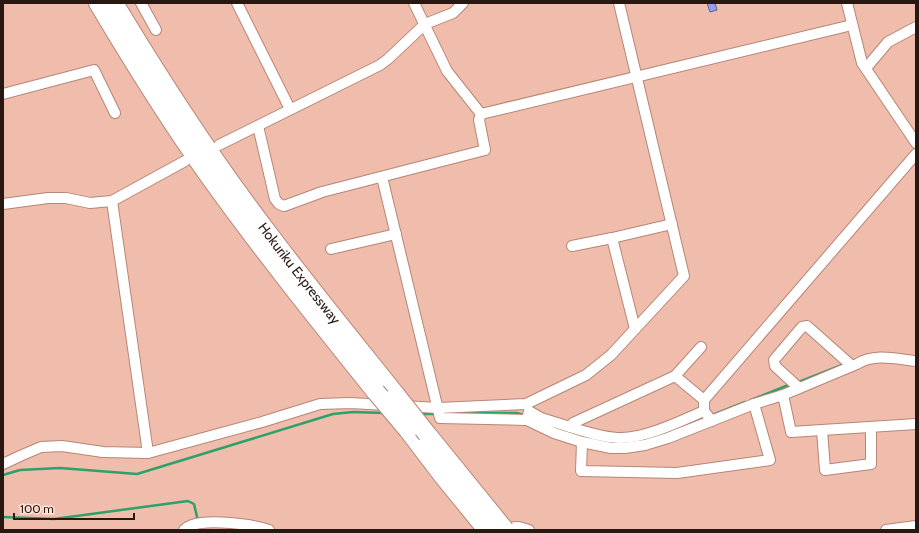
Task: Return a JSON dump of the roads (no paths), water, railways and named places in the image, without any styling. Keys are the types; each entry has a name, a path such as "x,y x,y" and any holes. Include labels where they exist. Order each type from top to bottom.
{"highway":[{"name":"Hokuriku Expressway","path":"98,3 166,112 208,175 256,240 376,392 408,430 505,530"},
{"name":"Hokuriku Expressway","path":"114,3 181,110 216,162 264,229 427,434 487,530"}],"street":[{"path":"141,3 156,30"},
{"path":"237,3 290,109"},
{"path":"258,126 275,200 284,206 322,192 485,150 480,120 481,114 447,71 414,3"},
{"path":"219,145 380,65 425,24 453,13 462,3"},
{"path":"382,177 440,418 527,412 586,375 611,355 684,276 619,3"},
{"path":"847,3 862,63 916,143"},
{"path":"481,114 852,25"},
{"path":"866,68 888,42 916,27"},
{"path":"3,94 94,70 115,113"},
{"path":"712,421 704,411 704,400 916,154"},
{"path":"3,204 48,198 66,198 90,204 112,201 185,161"},
{"path":"112,201 148,453"},
{"path":"572,246 672,224"},
{"path":"331,249 396,234"},
{"path":"612,238 635,329"},
{"path":"799,388 775,366 774,360 802,327 807,326 852,366"},
{"path":"570,427 573,424 675,376 701,347"},
{"path":"527,412 554,433 582,442 611,448 625,448 645,445 668,438 754,404 783,395 865,360 880,357 916,361"},
{"path":"675,376 704,400"},
{"path":"783,395 791,432 916,424"},
{"path":"3,464 41,447 62,446 103,452 148,453 262,422 320,404 350,403 527,412 546,420 596,435 622,438 644,435 704,411"},
{"path":"582,442 581,471 677,473 770,460 754,404"},
{"path":"822,430 826,470 871,464 871,427"},
{"path":"184,530 191,525 209,522 261,527 269,530"},
{"path":"886,530 916,526"},
{"path":"480,530 519,527 529,530"}],"waterway":[{"path":"796,383 842,365"},
{"path":"751,400 791,384"},
{"path":"710,416 745,402"},
{"path":"3,475 20,470 60,468 137,474 333,414 353,412 385,413"},
{"path":"454,413 517,413 526,416"},
{"path":"420,414 437,414"},
{"path":"639,441 663,434 705,417"},
{"path":"553,427 577,434"},
{"path":"3,517 54,519 188,501 194,504 198,521"}]}
